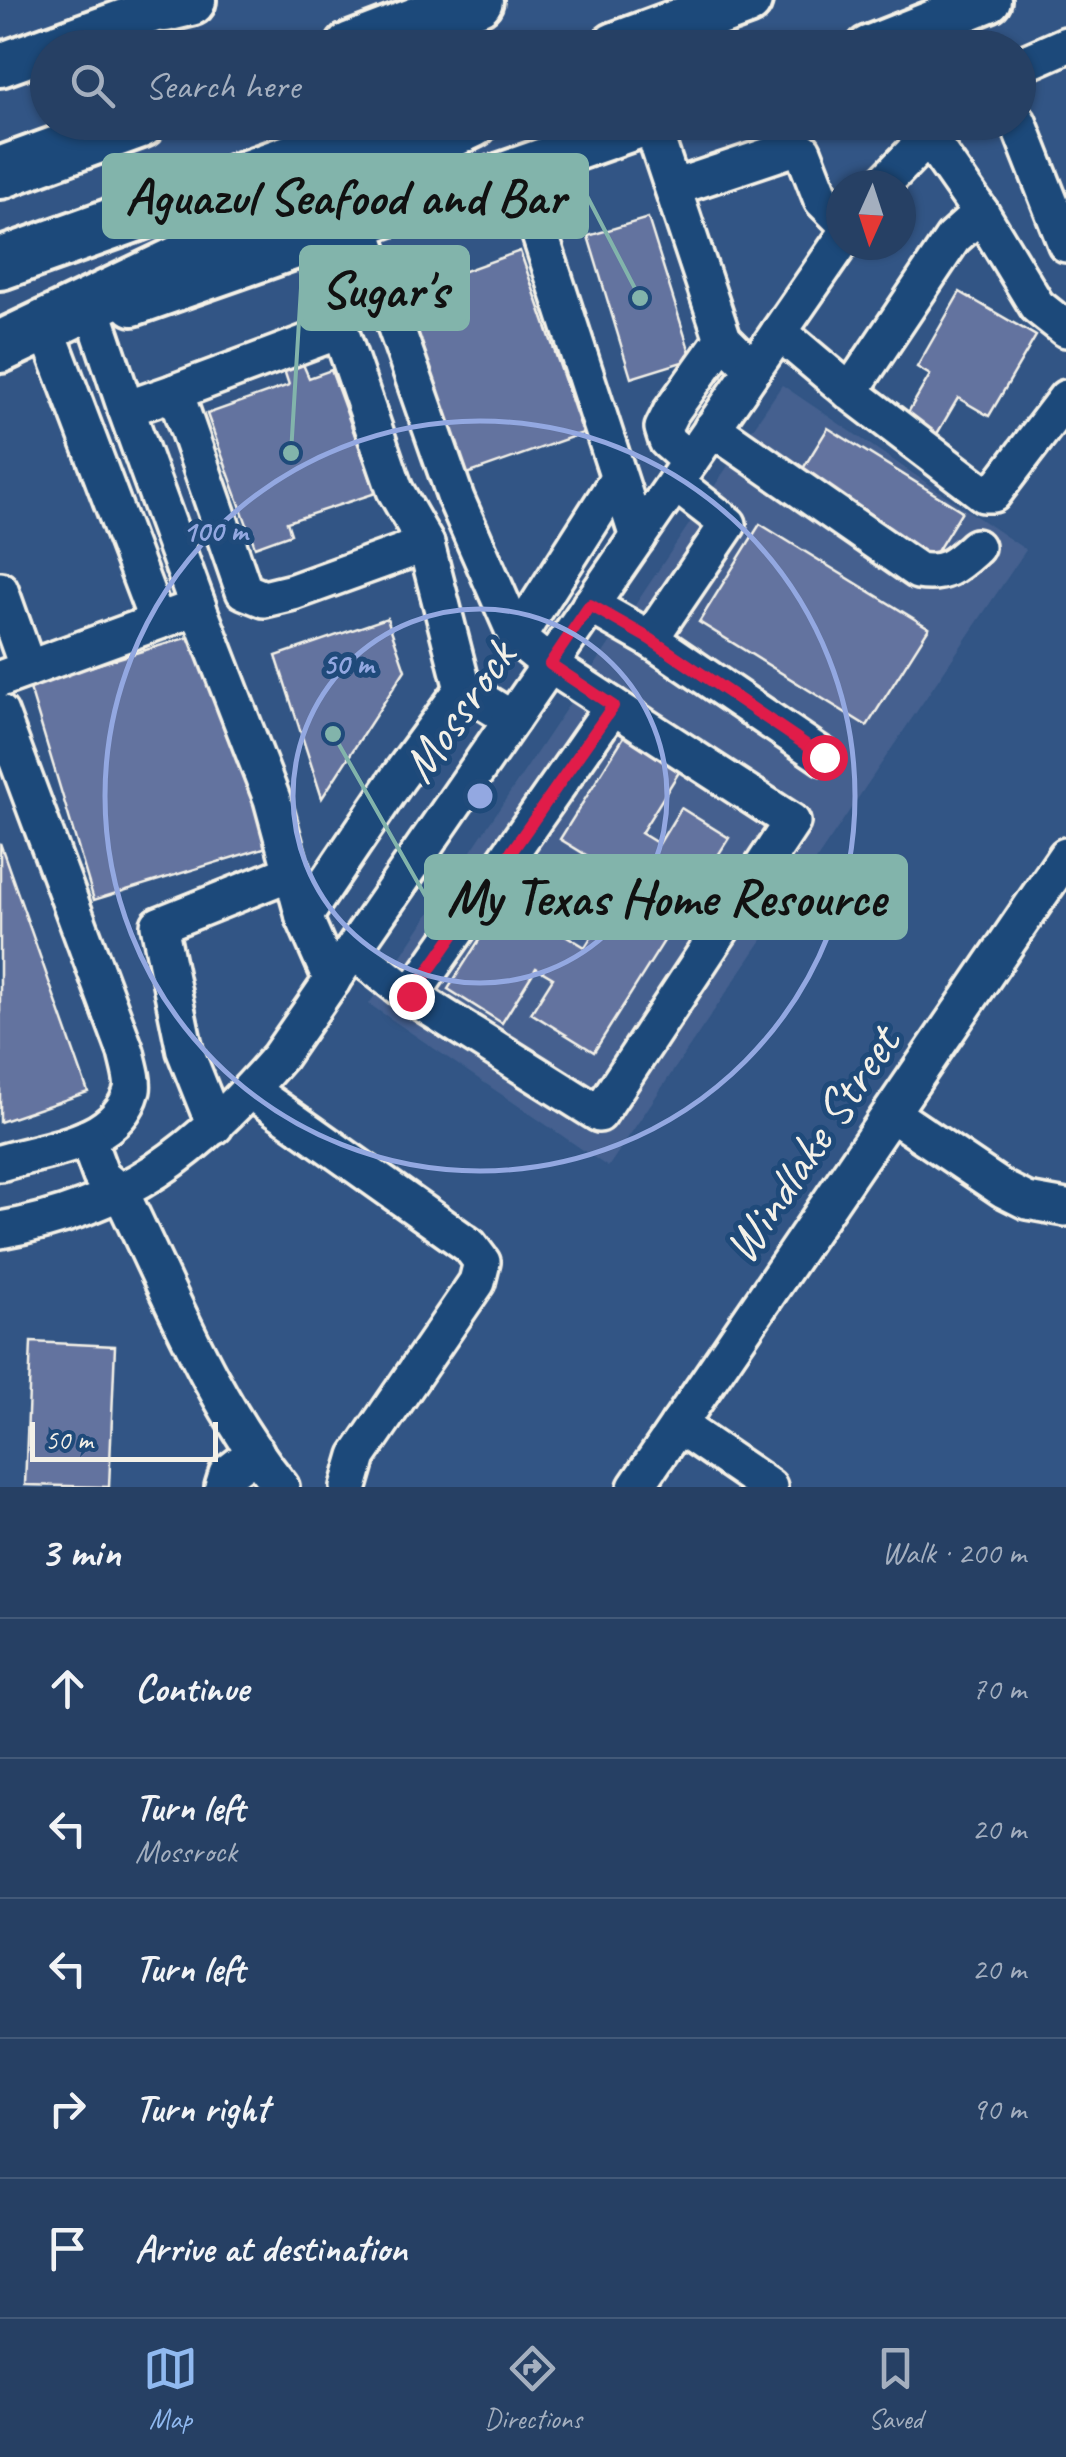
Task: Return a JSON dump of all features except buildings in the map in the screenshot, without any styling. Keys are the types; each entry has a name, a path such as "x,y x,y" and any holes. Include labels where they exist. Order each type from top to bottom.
{"highway":[{"path":"397,30 476,0"},
{"path":"666,30 746,0"},
{"path":"0,172 90,140"},
{"path":"0,264 348,140"},
{"path":"0,348 434,140"}],"main road":[{"path":"913,30 989,0"},
{"path":"99,30 179,2"},
{"path":"0,65 30,54"},
{"path":"0,348 604,140"}],"street":[{"path":"1036,58 1066,44"},
{"path":"657,140 723,339 753,369"},
{"path":"893,170 916,140"},
{"path":"926,140 981,213 1037,306 1066,330"},
{"path":"1025,140 1066,244"},
{"path":"672,188 792,148 802,151 826,204"},
{"path":"519,170 638,537"},
{"path":"850,392 952,238 981,213"},
{"path":"352,951 411,996 598,1114 792,822 516,638 456,499 360,226"},
{"path":"310,243 394,490 426,544 463,689 512,719"},
{"name":"Mossrock","path":"0,1230 32,1224 121,1194 215,1126 279,1057 828,260"},
{"path":"0,590 14,674 198,608 95,317"},
{"path":"126,409 341,330"},
{"path":"778,332 984,494 993,494 1066,398"},
{"path":"48,333 157,621"},
{"path":"650,639 728,524 682,472 663,428 723,339"},
{"path":"174,392 244,591 264,599 294,592 426,544"},
{"path":"712,428 918,571 948,572 976,547"},
{"path":"516,638 618,478"},
{"path":"195,600 272,799 304,918 332,981"},
{"path":"590,605 650,639 824,757"},
{"path":"304,918 463,689"},
{"path":"411,996 613,706"},
{"path":"0,1163 87,1138 110,1126 132,1089 126,1052 3,732"},
{"name":"Windlake Street","path":"636,1487 1066,856"},
{"path":"215,1126 185,1051 159,925 292,872"},
{"path":"250,1090 470,1246 482,1262 478,1282 358,1456 349,1487"},
{"path":"892,1114 1003,1189 1026,1201 1066,1208"},
{"path":"87,1138 101,1176 121,1194 214,1385 282,1487"},
{"path":"678,1425 768,1487"},
{"path":"222,1486 226,1474 256,1452"}],"shaded area":[{"path":"782,385 1026,550 608,1167 369,1004"}],"place":[{"name":"Aguazul Seafood and Bar","path":"640,298"},
{"name":"Sugar's","path":"291,453"},
{"name":"My Texas Home Resource","path":"333,734"}],"route":[{"path":"411,996 613,706 550,664 590,605 650,639 824,757"}]}
